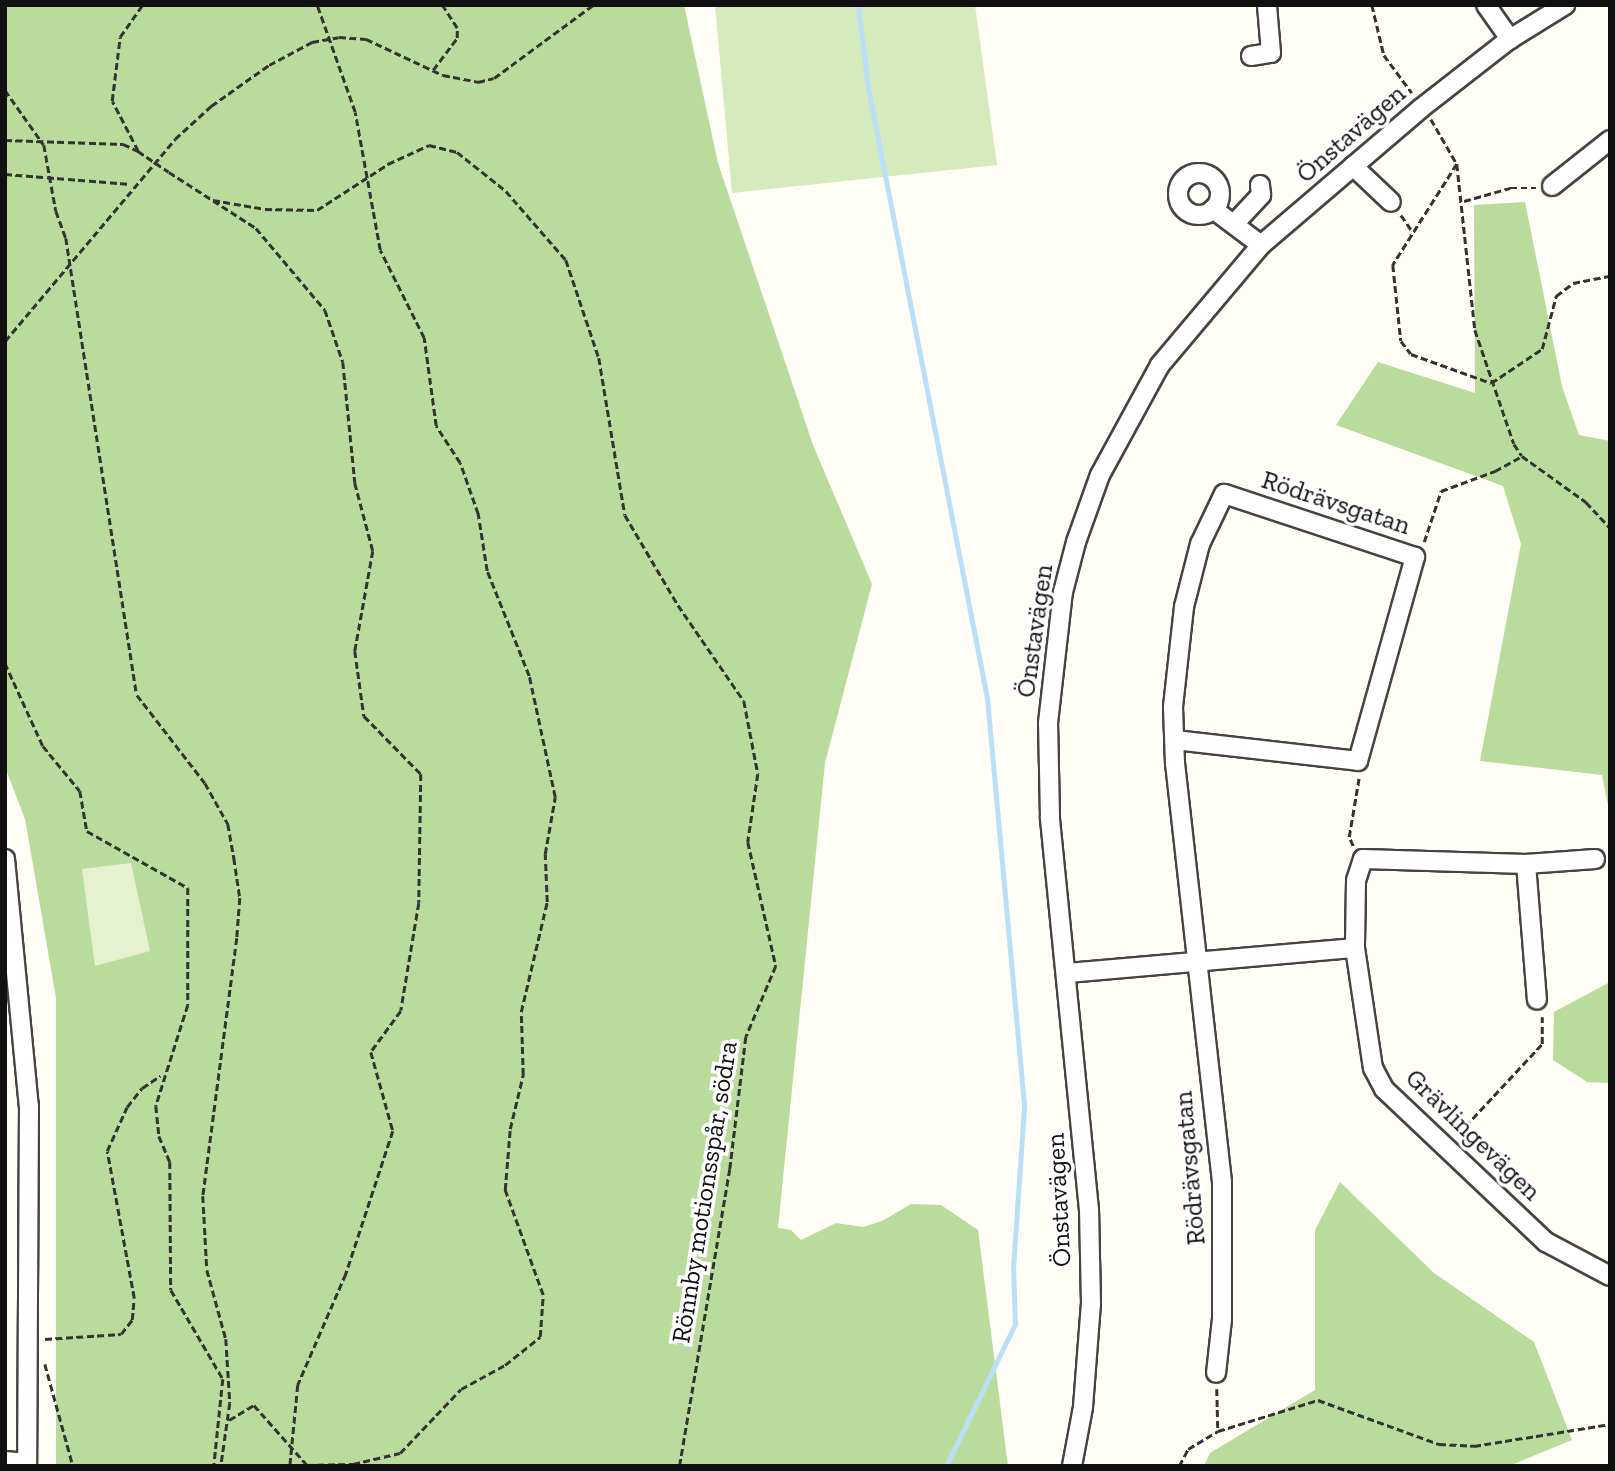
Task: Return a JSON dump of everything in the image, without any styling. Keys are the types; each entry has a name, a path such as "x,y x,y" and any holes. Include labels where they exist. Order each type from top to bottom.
{"street":[{"path":"1251,55 1271,53 1267,5"},
{"path":"1486,5 1510,40"},
{"name":"Önstavägen","path":"1072,1466 1083,1407 1091,1304 1089,1210 1068,973 1050,817 1048,723 1052,666 1066,579 1100,475 1130,415 1160,365 1261,245 1353,166 1510,40 1565,5"},
{"path":"1552,186 1610,141"},
{"path":"1353,166 1391,202"},
{"path":"1234,225 1261,195 1260,185"},
{"path":"1213,209 1261,245"},
{"name":"Rödrävsgatan","path":"1216,1373 1223,1306 1222,1182 1195,959 1173,708 1184,607 1200,544 1224,494 1415,556 1358,761"},
{"path":"1175,740 1358,761"},
{"path":"5,859 8,952 22,1005 29,1106 27,1464 5,1461"},
{"path":"1363,859 1526,864 1595,859"},
{"name":"Grävlingevägen","path":"1363,859 1356,881 1355,948 1373,1068 1397,1103 1448,1146 1546,1242 1610,1276"},
{"path":"1526,864 1538,1000"},
{"path":"1068,973 1195,959 1355,948"}],"path":[{"path":"138,151 113,101 120,37 142,5"},
{"path":"229,1420 254,1405 291,1451 307,1465 353,1464 400,1453 461,1389 505,1365 540,1337 543,1295 505,1190 510,1129 523,1075 521,1012 547,902 545,855 555,797 528,676 496,596 478,514 460,463 436,426 424,338 380,250 355,112 317,5"},
{"path":"433,70 457,38 457,28 442,5"},
{"path":"1372,5 1384,55 1414,95"},
{"path":"5,341 133,184 211,106 270,65 312,42 366,38 461,82 494,78 592,6"},
{"path":"5,90 42,141 70,260 137,695 205,783 228,824 240,898 203,1196 207,1270 226,1339 229,1420 222,1466"},
{"path":"1429,117 1457,164 1464,201 1475,330 1491,383 1522,456 1566,485 1610,528"},
{"path":"5,140 123,144 138,151"},
{"name":"Rönnby motionsspår, södra","path":"213,200 265,209 317,210 429,145 457,152 506,191 566,260 599,358 625,515 678,606 744,701 758,774 748,842 776,966 746,1037 730,1169 680,1466"},
{"name":"Rönnby motionsspår, södra","path":"138,151 256,228 326,310 343,362 355,484 373,551 355,651 364,716 421,774 419,903 401,1011 371,1052 393,1131 346,1275 298,1385 290,1466"},
{"path":"1457,164 1392,265 1391,276 1401,341 1411,354 1491,383"},
{"path":"5,174 52,180 133,184"},
{"path":"1464,201 1510,188 1552,186"},
{"path":"1391,202 1413,232"},
{"path":"1491,383 1542,349 1556,296 1573,282 1610,276"},
{"path":"1415,556 1422,548 1441,491 1495,471 1522,456"},
{"path":"5,663 43,746 80,791 87,831 188,888 188,1005 179,1045 162,1075 156,1106 159,1136 170,1162 171,1290 223,1379 214,1466"},
{"path":"1358,761 1349,837 1363,859"},
{"path":"1448,1146 1542,1044 1538,1000"},
{"path":"43,1340 56,1335 121,1334 132,1320 134,1298 107,1151 127,1107 142,1088 162,1075"},
{"path":"42,1353 74,1466"},
{"path":"1216,1373 1219,1431"},
{"path":"1179,1466 1188,1449 1219,1431 1318,1400 1439,1444 1474,1446 1610,1424"}],"green space":[{"path":"5,5 684,5 718,163 813,445 872,584 825,763 778,1228 791,1230 801,1240 836,1223 863,1227 882,1221 911,1204 941,1205 978,1230 1008,1466 56,1466 56,998 25,819 5,767"},
{"path":"715,5 975,5 997,165 732,193"},
{"path":"1525,202 1562,386 1579,435 1610,441 1610,815 1602,775 1480,761 1521,544 1503,486 1336,425 1378,362 1475,393 1474,205"},
{"path":"131,863 150,951 95,966 82,869"},
{"path":"1610,982 1610,1083 1587,1082 1553,1060 1554,1012"},
{"path":"1340,1182 1434,1273 1534,1342 1572,1440 1509,1466 1204,1466 1210,1453 1315,1390 1315,1230"}],"waterway":[{"path":"858,5 868,88 987,698 1024,1107 1013,1267 1015,1324 946,1466"}]}
